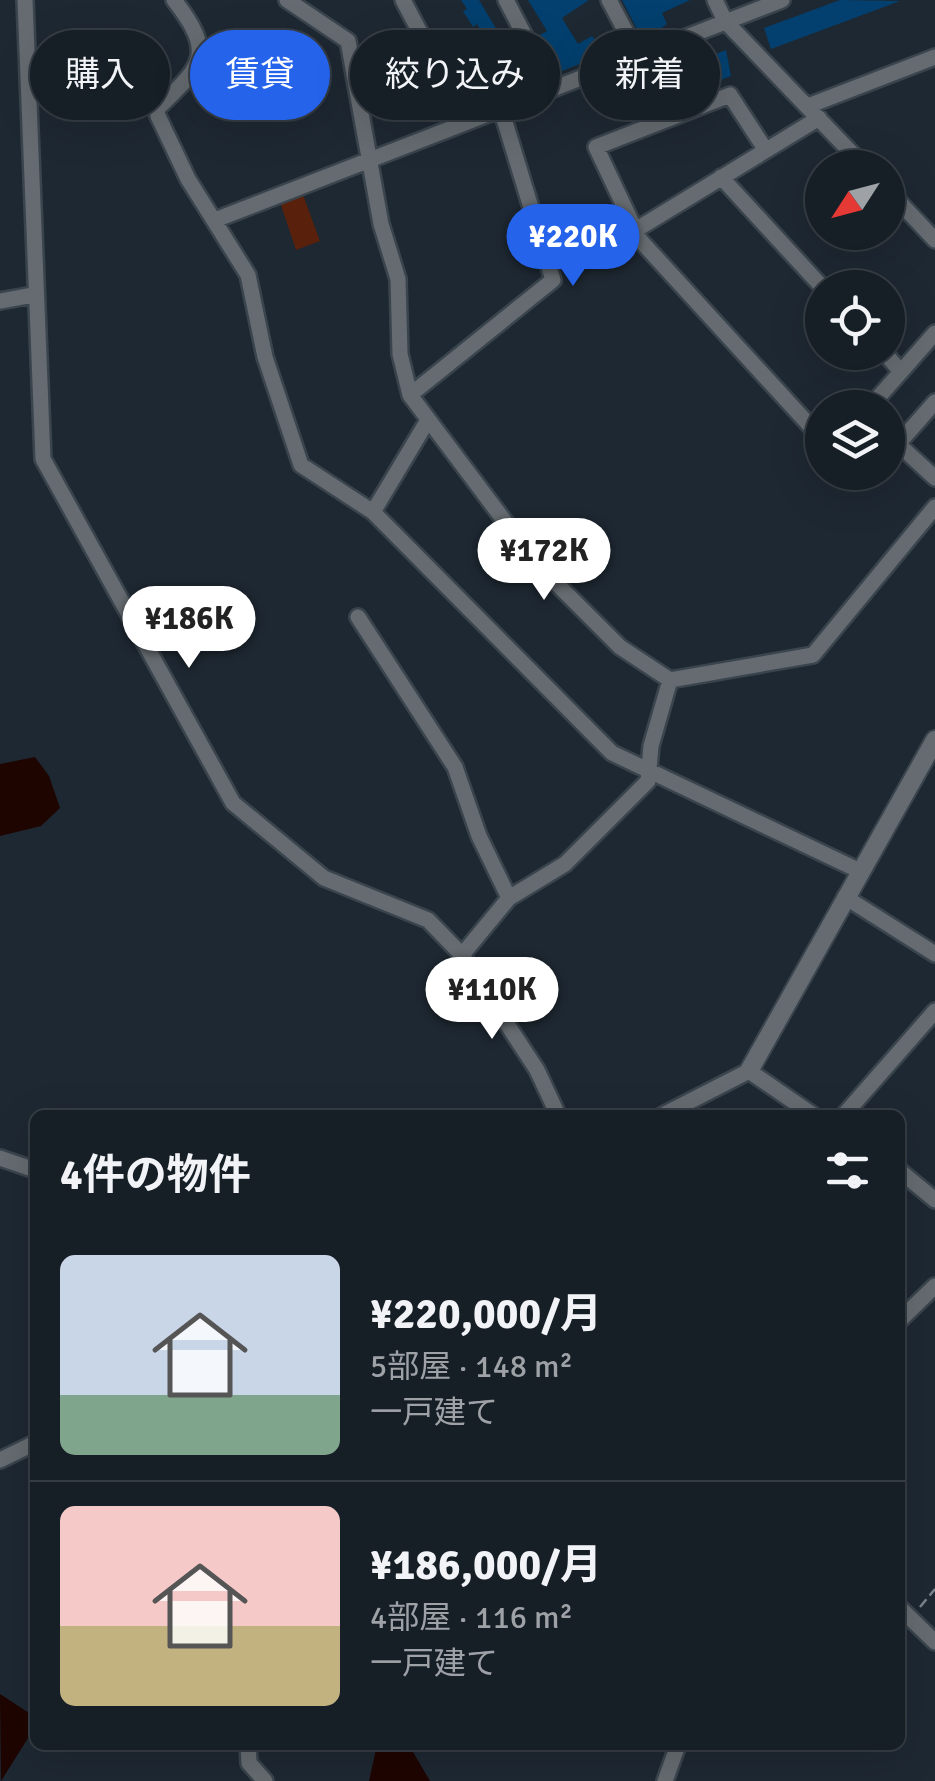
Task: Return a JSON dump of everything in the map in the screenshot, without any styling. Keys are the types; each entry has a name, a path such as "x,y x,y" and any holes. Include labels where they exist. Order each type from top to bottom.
{"street":[{"path":"25,0 33,296 43,459 173,687 233,804 324,878 428,920 462,954 537,1070 556,1110"},
{"path":"174,0 198,35 200,60 192,77 157,110 158,116 188,179 251,282 265,356 301,465 373,512 604,746 648,773 860,871"},
{"path":"286,0 348,41 381,224 398,279 400,354 410,395 536,564 620,646 670,680 812,654 935,508"},
{"path":"404,0 467,122"},
{"path":"506,0 522,30"},
{"path":"610,0 625,30"},
{"path":"715,0 725,21 849,150"},
{"path":"702,30 782,0"},
{"path":"634,231 765,149 814,112 935,57"},
{"path":"765,149 730,94 596,147 634,231 805,420"},
{"path":"215,220 472,120"},
{"path":"410,395 552,280 504,120"},
{"path":"721,177 806,270"},
{"path":"905,208 935,240"},
{"path":"0,300 33,296"},
{"path":"885,390 935,333"},
{"path":"935,402 898,444 935,478"},
{"path":"373,512 428,420"},
{"path":"358,616 455,767 479,836 509,898"},
{"path":"462,954 509,898 565,864 648,781 670,680"},
{"path":"673,1110 749,1071 935,740"},
{"path":"846,897 935,954"},
{"path":"848,1110 935,1011"},
{"path":"749,1071 805,1110"},
{"path":"0,1158 30,1168"},
{"path":"905,1175 935,1200"},
{"path":"905,1315 935,1286"},
{"path":"0,1460 30,1445"},
{"path":"905,1613 935,1642"},
{"path":"248,1750 249,1762 265,1781"},
{"path":"665,1781 676,1750"}],"path":[{"path":"905,1613 935,1589"}],"shaded area":[{"path":"300,187 320,241 296,250 278,196"},
{"path":"35,757 49,776 60,808 41,826 0,836 0,764"},
{"path":"0,1694 30,1715 30,1735 1,1781"},
{"path":"376,1750 412,1750 430,1781 369,1781"}],"building":[{"path":"461,0 479,0 497,30 481,30 477,24 473,27 463,11 467,9"},
{"path":"528,0 589,0 562,18 580,43 580,64 560,72 560,30 546,30"},
{"path":"622,0 690,0 662,13 667,24 659,30 637,30"},
{"path":"840,0 900,1 771,49 764,28"},
{"path":"726,50 731,76 720,80 720,52"}]}
